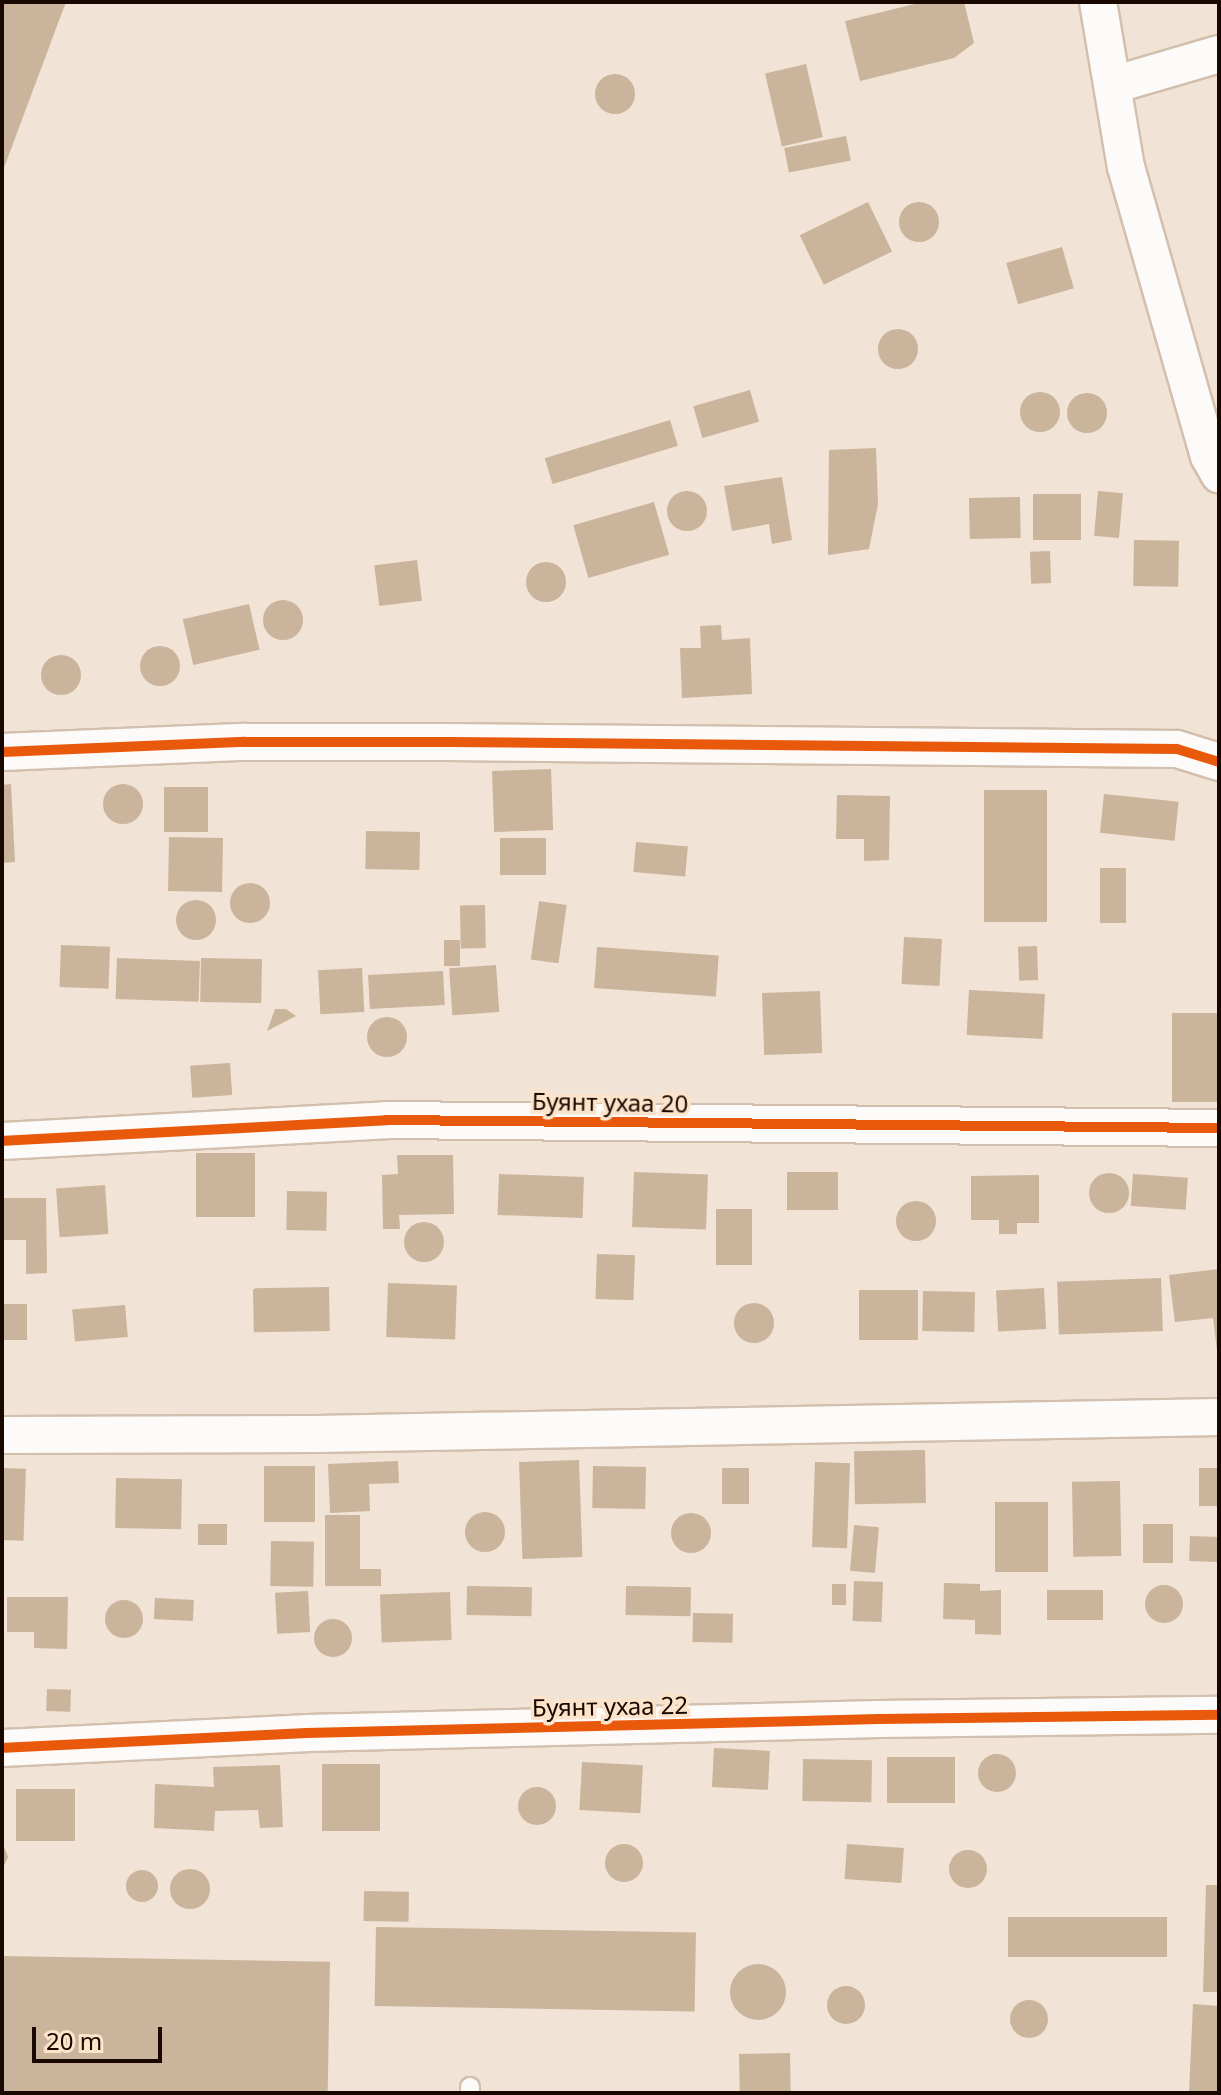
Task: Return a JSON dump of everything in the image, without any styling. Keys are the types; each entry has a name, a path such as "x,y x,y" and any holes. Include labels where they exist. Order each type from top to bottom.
{"street":[{"path":"1098,2 1126,167 1209,456 1219,474"},
{"path":"1113,85 1219,54"},
{"path":"2,752 245,742 432,742 1177,749 1219,762"},
{"name":"Буянт ухаа 20","path":"2,1141 386,1120 1219,1128"},
{"path":"2,1435 332,1434 1219,1417"},
{"name":"Буянт ухаа 22","path":"2,1748 307,1733 879,1719 1219,1715"}],"building":[{"path":"2,2 66,2 2,173"},
{"path":"923,2 964,2 974,43 954,58 860,81 845,21"},
{"path":"806,64 823,137 782,147 765,73"},
{"path":"615,74 629,80 635,94 629,108 615,114 601,108 595,94 601,80"},
{"path":"846,136 851,161 789,173 784,148"},
{"path":"868,202 892,251 824,285 800,235"},
{"path":"919,202 933,208 939,222 933,236 919,242 905,236 899,222 905,208"},
{"path":"1062,247 1074,288 1018,304 1006,263"},
{"path":"898,329 912,335 918,349 912,363 898,369 884,363 878,349 884,335"},
{"path":"750,390 759,422 702,438 693,406"},
{"path":"1040,392 1054,398 1060,412 1054,426 1040,432 1026,426 1020,412 1026,398"},
{"path":"1087,393 1101,399 1107,413 1101,427 1087,433 1073,427 1067,413 1073,399"},
{"path":"670,420 678,446 553,484 545,458"},
{"path":"876,448 878,504 869,549 828,555 829,450"},
{"path":"782,477 792,540 772,544 769,524 732,531 724,486"},
{"path":"687,491 701,497 707,511 701,525 687,531 673,525 667,511 673,497"},
{"path":"1098,491 1123,493 1119,538 1094,536"},
{"path":"1033,494 1081,494 1081,540 1033,540"},
{"path":"1020,497 1021,538 970,539 969,498"},
{"path":"654,502 669,555 588,578 573,525"},
{"path":"1134,540 1179,541 1178,587 1133,586"},
{"path":"1050,551 1051,583 1031,584 1030,552"},
{"path":"417,560 422,601 379,606 374,565"},
{"path":"546,562 560,568 566,582 560,596 546,602 532,596 526,582 532,568"},
{"path":"283,600 297,606 303,620 297,634 283,640 269,634 263,620 269,606"},
{"path":"249,604 260,650 193,665 183,619"},
{"path":"721,625 722,640 750,638 752,694 682,698 680,648 701,648 700,626"},
{"path":"160,646 174,652 180,666 174,680 160,686 146,680 140,666 146,652"},
{"path":"61,655 75,661 81,675 75,689 61,695 47,689 41,675 47,661"},
{"path":"551,769 553,830 494,832 492,771"},
{"path":"11,784 15,862 2,863 2,785"},
{"path":"123,784 137,790 143,804 137,818 123,824 109,818 103,804 109,790"},
{"path":"164,787 208,787 208,832 164,832"},
{"path":"984,790 1047,790 1047,922 984,922"},
{"path":"1104,794 1179,802 1175,841 1100,833"},
{"path":"837,795 890,796 889,860 864,861 864,839 836,839"},
{"path":"366,831 420,832 419,870 365,869"},
{"path":"169,837 223,838 222,892 168,891"},
{"path":"500,838 546,838 546,875 500,875"},
{"path":"636,842 688,847 685,876 633,872"},
{"path":"1100,868 1126,868 1126,923 1100,923"},
{"path":"250,883 264,889 270,903 264,917 250,923 236,917 230,903 236,889"},
{"path":"196,900 210,906 216,920 210,934 196,940 182,934 176,920 182,906"},
{"path":"539,901 567,905 559,963 531,959"},
{"path":"460,905 485,905 486,948 461,948"},
{"path":"904,937 942,939 939,986 902,984"},
{"path":"444,940 460,940 460,966 444,966"},
{"path":"61,945 110,947 109,989 60,987"},
{"path":"1037,946 1038,980 1019,981 1018,947"},
{"path":"597,947 719,956 716,996 594,988"},
{"path":"117,958 200,961 199,1002 116,999"},
{"path":"201,958 262,959 261,1003 200,1002"},
{"path":"496,965 499,1012 452,1015 449,968"},
{"path":"362,968 364,1012 320,1014 318,970"},
{"path":"443,971 445,1005 370,1009 368,975"},
{"path":"969,990 1045,994 1043,1039 967,1035"},
{"path":"820,991 822,1053 764,1055 762,993"},
{"path":"275,1009 286,1009 296,1016 267,1031"},
{"path":"1172,1013 1219,1013 1219,1102 1172,1102"},
{"path":"387,1017 401,1023 407,1037 401,1051 387,1057 373,1051 367,1037 373,1023"},
{"path":"230,1063 232,1095 192,1098 190,1066"},
{"path":"196,1153 255,1153 255,1217 196,1217"},
{"path":"397,1155 453,1155 454,1214 399,1215 400,1229 383,1229 382,1175 398,1174"},
{"path":"634,1172 708,1175 706,1230 632,1227"},
{"path":"787,1172 838,1172 838,1210 787,1210"},
{"path":"1109,1173 1123,1179 1129,1193 1123,1207 1109,1213 1095,1207 1089,1193 1095,1179"},
{"path":"499,1174 584,1177 583,1218 498,1215"},
{"path":"1133,1174 1188,1178 1186,1210 1131,1206"},
{"path":"1039,1175 1039,1223 1017,1223 1017,1234 999,1234 999,1220 971,1220 971,1176"},
{"path":"105,1185 108,1234 60,1237 56,1188"},
{"path":"287,1191 327,1192 326,1231 286,1230"},
{"path":"3,1198 46,1198 47,1273 26,1274 26,1240 4,1240"},
{"path":"916,1201 930,1207 936,1221 930,1235 916,1241 902,1235 896,1221 902,1207"},
{"path":"716,1209 752,1209 752,1265 716,1265"},
{"path":"424,1222 438,1228 444,1242 438,1256 424,1262 410,1256 404,1242 410,1228"},
{"path":"597,1254 635,1255 633,1300 595,1299"},
{"path":"1219,1269 1217,1351 1213,1318 1175,1322 1169,1275"},
{"path":"1161,1278 1163,1331 1059,1335 1057,1282"},
{"path":"388,1283 457,1285 455,1339 386,1337"},
{"path":"329,1287 330,1331 254,1332 253,1288"},
{"path":"1044,1288 1046,1329 998,1331 996,1291"},
{"path":"859,1290 918,1290 918,1340 859,1340"},
{"path":"923,1291 975,1292 974,1332 922,1331"},
{"path":"754,1303 768,1309 774,1323 768,1337 754,1343 740,1337 734,1323 740,1309"},
{"path":"2,1304 27,1304 27,1340 2,1340"},
{"path":"125,1305 128,1337 75,1341 72,1310"},
{"path":"925,1450 926,1503 855,1504 854,1451"},
{"path":"579,1460 582,1557 522,1559 519,1462"},
{"path":"398,1461 399,1483 369,1484 370,1511 330,1513 328,1464"},
{"path":"815,1462 850,1463 847,1548 812,1547"},
{"path":"264,1466 315,1466 315,1522 264,1522"},
{"path":"593,1466 646,1467 645,1509 592,1508"},
{"path":"2,1468 26,1469 23,1541 2,1540"},
{"path":"722,1468 749,1468 749,1504 722,1504"},
{"path":"1199,1468 1219,1468 1219,1506 1199,1506"},
{"path":"116,1478 182,1479 181,1529 115,1528"},
{"path":"1120,1481 1121,1556 1073,1557 1072,1482"},
{"path":"995,1502 1048,1502 1048,1572 995,1572"},
{"path":"485,1512 499,1518 505,1532 499,1546 485,1552 471,1546 465,1532 471,1518"},
{"path":"691,1513 705,1519 711,1533 705,1547 691,1553 677,1547 671,1533 677,1519"},
{"path":"325,1515 360,1515 360,1569 381,1569 381,1586 325,1586"},
{"path":"198,1524 227,1524 227,1545 198,1545"},
{"path":"1143,1524 1173,1524 1173,1563 1143,1563"},
{"path":"854,1525 879,1527 875,1573 850,1571"},
{"path":"1190,1536 1219,1537 1218,1562 1189,1561"},
{"path":"271,1541 314,1542 313,1587 270,1586"},
{"path":"854,1581 883,1582 882,1622 853,1621"},
{"path":"944,1583 980,1584 980,1591 1001,1590 1001,1635 975,1634 975,1620 943,1619"},
{"path":"832,1584 846,1584 846,1605 832,1605"},
{"path":"1164,1585 1177,1591 1183,1604 1177,1617 1164,1623 1151,1617 1145,1604 1151,1591"},
{"path":"467,1586 532,1587 531,1616 466,1615"},
{"path":"626,1586 691,1587 690,1616 625,1615"},
{"path":"1047,1590 1103,1590 1103,1620 1047,1620"},
{"path":"308,1591 310,1632 277,1634 275,1593"},
{"path":"450,1592 452,1640 382,1642 380,1594"},
{"path":"7,1597 68,1597 67,1649 34,1648 34,1632 7,1632"},
{"path":"155,1598 194,1600 193,1621 154,1619"},
{"path":"124,1600 137,1606 143,1619 137,1632 124,1638 111,1632 105,1619 111,1606"},
{"path":"693,1613 733,1614 732,1643 692,1642"},
{"path":"333,1619 346,1625 352,1638 346,1651 333,1657 320,1651 314,1638 320,1625"},
{"path":"47,1689 71,1690 70,1712 46,1711"},
{"path":"714,1748 770,1751 768,1790 712,1787"},
{"path":"997,1754 1010,1760 1016,1773 1010,1786 997,1792 984,1786 978,1773 984,1760"},
{"path":"887,1757 955,1757 955,1803 887,1803"},
{"path":"803,1759 872,1760 871,1802 802,1801"},
{"path":"582,1762 643,1765 640,1813 579,1810"},
{"path":"322,1764 380,1764 380,1831 322,1831"},
{"path":"280,1765 283,1827 260,1828 258,1810 215,1811 214,1831 154,1828 155,1784 214,1787 213,1767"},
{"path":"537,1787 551,1792 556,1806 551,1820 537,1825 523,1820 518,1806 523,1792"},
{"path":"16,1789 75,1789 75,1841 16,1841"},
{"path":"2,1841 8,1857 2,1870"},
{"path":"624,1844 637,1850 643,1863 637,1876 624,1882 611,1876 605,1863 611,1850"},
{"path":"847,1844 904,1848 901,1883 845,1879"},
{"path":"968,1850 981,1856 987,1869 981,1882 968,1888 955,1882 949,1869 955,1856"},
{"path":"190,1869 204,1875 210,1889 204,1903 190,1909 176,1903 170,1889 176,1875"},
{"path":"142,1870 153,1875 158,1886 153,1897 142,1902 131,1897 126,1886 131,1875"},
{"path":"1206,1885 1219,1885 1219,1992 1203,1992"},
{"path":"364,1891 409,1892 408,1922 363,1921"},
{"path":"1008,1917 1167,1917 1167,1957 1008,1957"},
{"path":"376,1927 696,1933 695,2012 375,2006"},
{"path":"2,1956 330,1962 328,2093 2,2093"},
{"path":"758,1964 778,1972 786,1992 778,2012 758,2020 738,2012 730,1992 738,1972"},
{"path":"846,1986 859,1992 865,2005 859,2018 846,2024 833,2018 827,2005 833,1992"},
{"path":"1029,2000 1042,2006 1048,2019 1042,2032 1029,2038 1016,2032 1010,2019 1016,2006"},
{"path":"1193,2004 1219,2006 1219,2093 1189,2093"},
{"path":"790,2053 791,2093 740,2093 739,2054"}],"cycle path":[{"path":"2,752 245,742 448,742 1177,749 1219,762"},
{"path":"2,1141 386,1120 1219,1128"},
{"path":"2,1748 307,1733 879,1719 1219,1715"}]}
